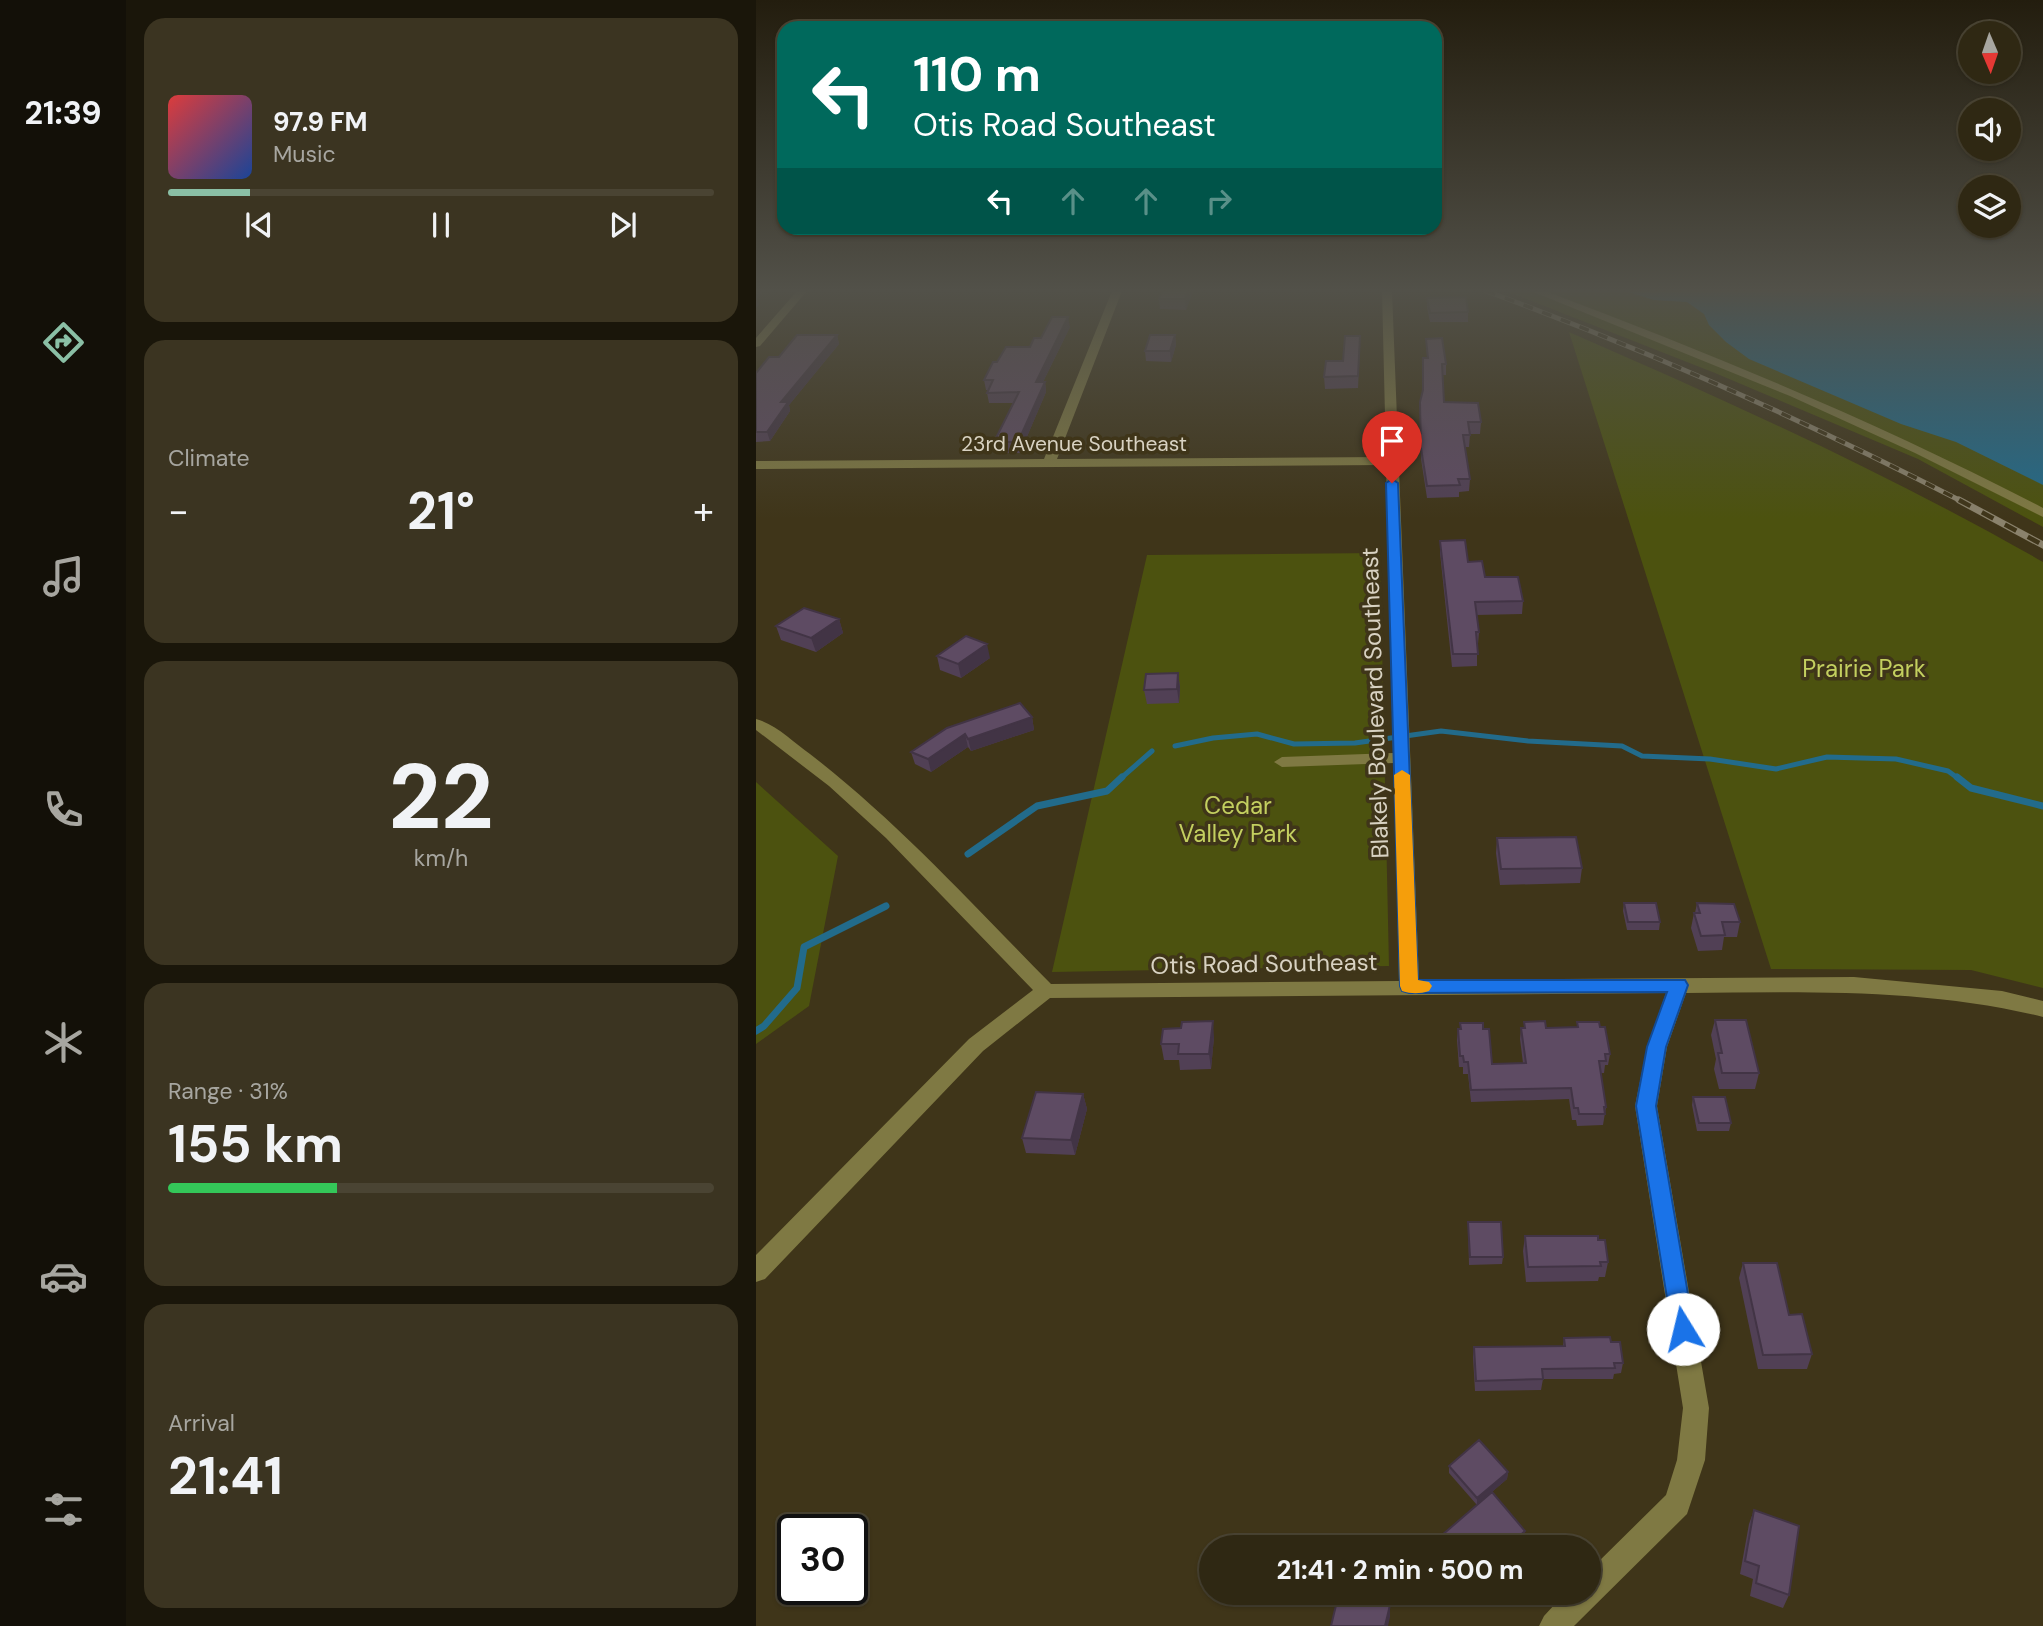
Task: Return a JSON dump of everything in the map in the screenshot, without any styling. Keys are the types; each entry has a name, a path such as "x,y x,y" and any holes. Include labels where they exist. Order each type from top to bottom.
{"street":[{"path":"1049,463 1087,367"},
{"name":"Blakely Boulevard Southeast","path":"1389,367 1409,986"},
{"path":"1729,367 1902,441 2043,513"},
{"name":"23rd Avenue Southeast","path":"756,465 1391,461"},
{"path":"756,724 768,730 835,782 892,834 1046,991 976,1045 756,1271"},
{"path":"1282,762 1401,755"},
{"name":"Otis Road Southeast","path":"1046,991 1854,984 2002,999 2043,1009"},
{"path":"1601,1579 1676,1504 1691,1460 1696,1408 1646,1106 1657,1047 1679,985"},
{"path":"1554,1626 1575,1605"}],"green space":[{"name":"Prairie Park","path":"1580,367 1649,367 1869,469 2043,562 2043,988 1971,970 1771,969"},
{"path":"1699,367 2043,367 2043,527 1918,459"},
{"name":"Cedar Valley Park","path":"1380,553 1389,966 1052,972 1147,555"},
{"path":"756,782 838,856 809,1006 756,1044"}],"water":[{"path":"1767,367 2043,367 2043,485 1956,442 1901,424"}],"building":[{"path":"761,367 810,367 781,402 788,402 767,432 756,432 756,373"},
{"path":"991,367 1043,367 1036,382 1045,382 1018,442 994,442 1019,392 987,393 993,380 984,380"},
{"path":"1325,367 1358,367 1358,376 1324,377"},
{"path":"1423,367 1442,367 1444,402 1478,403 1481,422 1468,422 1470,435 1463,435 1470,479 1458,479 1460,485 1427,486 1421,448 1420,402"},
{"path":"1465,540 1468,562 1482,561 1485,577 1518,577 1523,601 1475,602 1479,632 1476,632 1478,654 1453,654 1440,541"},
{"path":"804,608 839,619 811,638 776,626"},
{"path":"966,636 987,644 958,664 937,656"},
{"path":"1178,673 1177,689 1144,690 1146,674"},
{"path":"1020,703 1032,717 968,739 965,734 928,759 911,752 947,728"},
{"path":"1576,837 1582,868 1501,869 1497,838"},
{"path":"1624,903 1656,903 1660,922 1628,922"},
{"path":"1697,903 1734,904 1740,922 1722,922 1725,935 1701,936 1694,913 1700,913"},
{"path":"1715,1020 1746,1020 1759,1073 1722,1073 1718,1053 1722,1053"},
{"path":"1213,1021 1209,1054 1178,1054 1179,1044 1161,1044 1163,1029 1181,1028 1182,1022"},
{"path":"1545,1021 1546,1028 1578,1027 1577,1022 1599,1022 1600,1027 1605,1027 1610,1054 1605,1054 1606,1061 1599,1061 1605,1114 1579,1114 1578,1108 1574,1108 1571,1088 1471,1090 1468,1062 1464,1062 1463,1056 1460,1056 1460,1023 1483,1023 1483,1029 1489,1029 1492,1064 1526,1063 1521,1028 1525,1028 1524,1022"},
{"path":"1036,1092 1083,1094 1071,1140 1022,1138"},
{"path":"1693,1097 1725,1097 1731,1123 1699,1123"},
{"path":"1468,1222 1501,1222 1503,1257 1470,1257"},
{"path":"1525,1236 1598,1236 1598,1240 1605,1240 1608,1262 1600,1262 1601,1266 1528,1267"},
{"path":"1743,1263 1777,1263 1789,1315 1802,1314 1812,1354 1763,1355"},
{"path":"1610,1337 1611,1342 1620,1342 1623,1363 1614,1363 1615,1368 1542,1369 1543,1379 1476,1381 1474,1347 1565,1346 1564,1338"},
{"path":"1479,1440 1508,1472 1477,1498 1449,1466"},
{"path":"1492,1492 1525,1531 1520,1535 1442,1535"},
{"path":"1754,1510 1799,1526 1789,1595 1756,1583 1759,1566 1745,1561"},
{"path":"1336,1605 1390,1605 1385,1626 1331,1626"}],"waterway":[{"path":"1175,746 1213,738 1257,734 1294,744 1355,743 1441,731 1528,741 1622,746 1642,756 1710,759 1776,769 1827,757 1896,759 1948,771 1959,779"},
{"path":"1120,779 1152,751"},
{"path":"968,854 1037,806 1107,791 1122,777"},
{"path":"1957,777 1971,788 2043,806"},
{"path":"756,1031 764,1026 797,988 804,947 886,906"}],"railway":[{"path":"1677,367 1846,444 1959,500"},
{"path":"1959,500 2043,545"}],"slow traffic":[{"path":"1402,775 1409,986 1422,986"}],"route":[{"path":"1392,483 1409,986 1679,985 1657,1047 1646,1106 1683,1329"}]}
